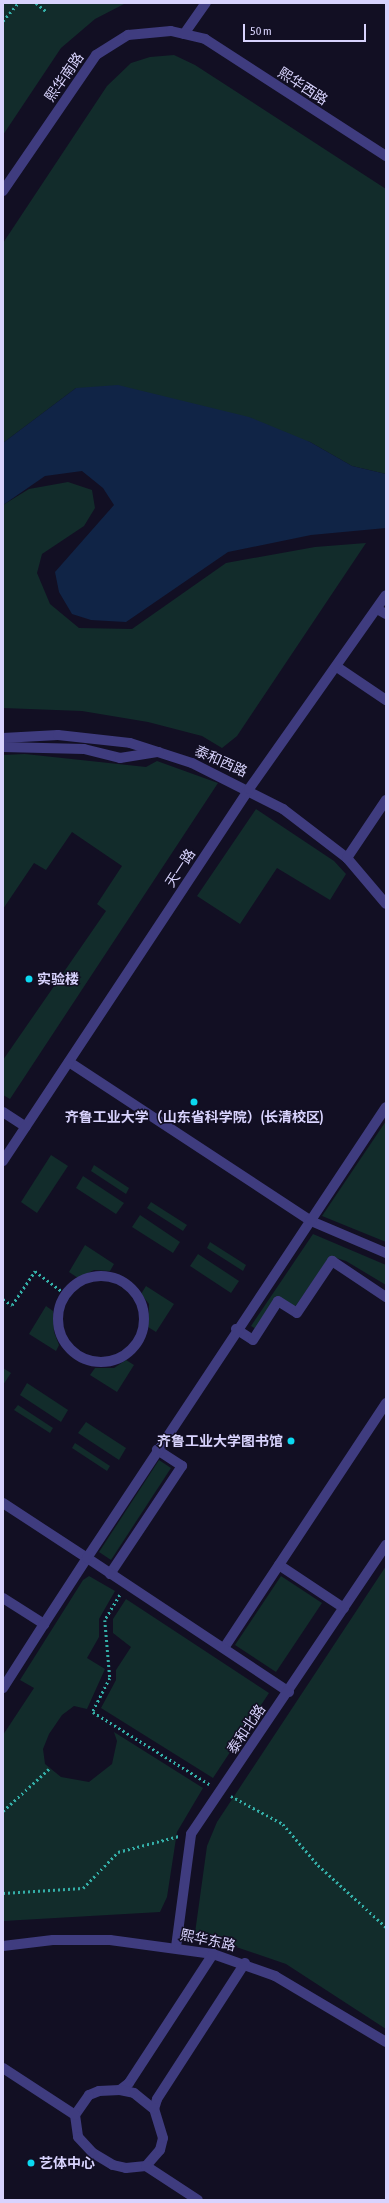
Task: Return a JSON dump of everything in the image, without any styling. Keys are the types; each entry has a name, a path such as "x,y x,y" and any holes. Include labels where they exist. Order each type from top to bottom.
{"street":[{"path":"184,34 206,3"},
{"name":"熙华南路","path":"3,191 96,54 128,35 171,31 205,39"},
{"name":"熙华西路","path":"205,39 386,156"},
{"name":"天一路","path":"3,1161 249,789 337,667 382,611 386,595"},
{"path":"337,667 386,700"},
{"name":"泰和西路","path":"3,738 58,735 130,743 159,752 249,789 347,858 386,904"},
{"path":"3,747 84,749 120,758 159,752"},
{"path":"347,858 386,800"},
{"path":"371,888 386,899"},
{"path":"69,1062 311,1221 386,1253"},
{"path":"3,1688 236,1329 311,1221 386,1107"},
{"path":"3,1112 26,1127"},
{"path":"236,1329 253,1340 278,1301 297,1313 332,1261 386,1297"},
{"path":"100,1276 126,1283 142,1304 144,1318 137,1344 128,1353 102,1362 76,1355 67,1345 58,1320 65,1294 81,1281 100,1276"},
{"path":"224,1648 386,1403"},
{"path":"110,1574 182,1466 157,1450"},
{"path":"3,1504 289,1692"},
{"name":"泰和北路","path":"176,1947 191,1834 289,1692 386,1544"},
{"path":"279,1565 344,1608"},
{"path":"3,1598 44,1624"},
{"name":"熙华东路","path":"3,1946 53,1940 110,1940 176,1947 212,1954 245,1963 323,2002 386,2042"},
{"path":"120,2090 129,2083 212,1954"},
{"path":"154,2110 245,1963"},
{"path":"3,2068 75,2115"},
{"path":"146,2166 160,2150 163,2138 154,2110 134,2093 120,2090 89,2095 75,2115 78,2137 93,2153 126,2168 146,2166 198,2200"}],"path":[{"path":"3,21 18,3"},
{"path":"36,3 46,12"},
{"path":"3,1299 12,1305 35,1271 65,1294"},
{"path":"126,1584 105,1620 110,1678 93,1712 221,1791 283,1824 318,1865 386,1927"},
{"path":"3,1811 50,1768"},
{"path":"3,1893 83,1888 118,1852 191,1834"}],"green space":[{"path":"3,3 126,3 95,19 61,48 3,135"},
{"path":"174,55 195,65 386,189 386,474 352,466 310,442 76,388 3,443 3,243 107,86 131,63 150,57"},
{"path":"68,482 92,490 95,508 84,526 42,554 37,573 50,604 79,628 132,629 226,563 315,547 366,543 237,736 222,748 202,736 148,722 82,711 3,708 3,505 29,489"},
{"path":"25,754 146,767 157,761 218,783 10,1099 3,1095 3,1060 106,911 97,904 122,866 72,832 46,870 34,863 3,909 3,755"},
{"path":"256,809 334,861 346,874 330,900 277,868 240,924 197,896"},
{"path":"386,1121 386,1242 322,1216"},
{"path":"51,1155 68,1166 37,1213 21,1202"},
{"path":"94,1165 129,1188 126,1194 91,1171"},
{"path":"83,1176 124,1203 116,1214 76,1188"},
{"path":"151,1202 187,1225 183,1231 147,1208"},
{"path":"140,1215 180,1242 173,1253 132,1227"},
{"path":"313,1234 386,1265 386,1285 346,1261 330,1256 295,1307 278,1296 256,1329 251,1326"},
{"path":"210,1242 246,1265 243,1271 207,1248"},
{"path":"85,1245 114,1264 110,1271 94,1270 78,1278 69,1272"},
{"path":"198,1254 239,1281 231,1293 190,1266"},
{"path":"146,1286 174,1304 156,1332 148,1327 149,1304 141,1294"},
{"path":"46,1306 53,1311 54,1332 59,1345 56,1351 29,1334"},
{"path":"126,1360 134,1365 117,1392 90,1375 95,1368 114,1368"},
{"path":"3,1368 11,1373 3,1385"},
{"path":"27,1383 68,1410 61,1422 20,1395"},
{"path":"18,1405 53,1428 50,1433 14,1410"},
{"path":"86,1422 126,1448 119,1460 78,1433"},
{"path":"75,1443 110,1466 107,1471 72,1448"},
{"path":"159,1460 171,1468 111,1560 99,1552"},
{"path":"386,1566 386,2029 286,1964 195,1933 207,1846 217,1822"},
{"path":"89,1576 115,1591 99,1619 99,1637 87,1658 105,1669 87,1709 74,1706 62,1715 49,1734 43,1749 45,1764 61,1777 89,1782 112,1764 117,1741 114,1732 203,1788 177,1832 167,1897 160,1912 3,1921 3,1735 34,1688 20,1680 83,1580"},
{"path":"281,1576 322,1603 276,1672 235,1645"},
{"path":"126,1599 269,1693 213,1778 101,1708 116,1680 116,1670 131,1647 113,1633 113,1619"}],"water":[{"path":"118,385 249,417 310,442 352,466 386,474 386,528 311,535 228,552 126,622 91,620 72,614 59,592 55,572 114,505 103,488 82,471 45,476 3,505 3,443 76,388"}],"place":[{"name":"实验楼","path":"29,979"},
{"name":"齐鲁工业大学（山东省科学院）(长清校区)","path":"194,1102"},
{"name":"齐鲁工业大学图书馆","path":"291,1441"},
{"name":"艺体中心","path":"31,2163"}]}
